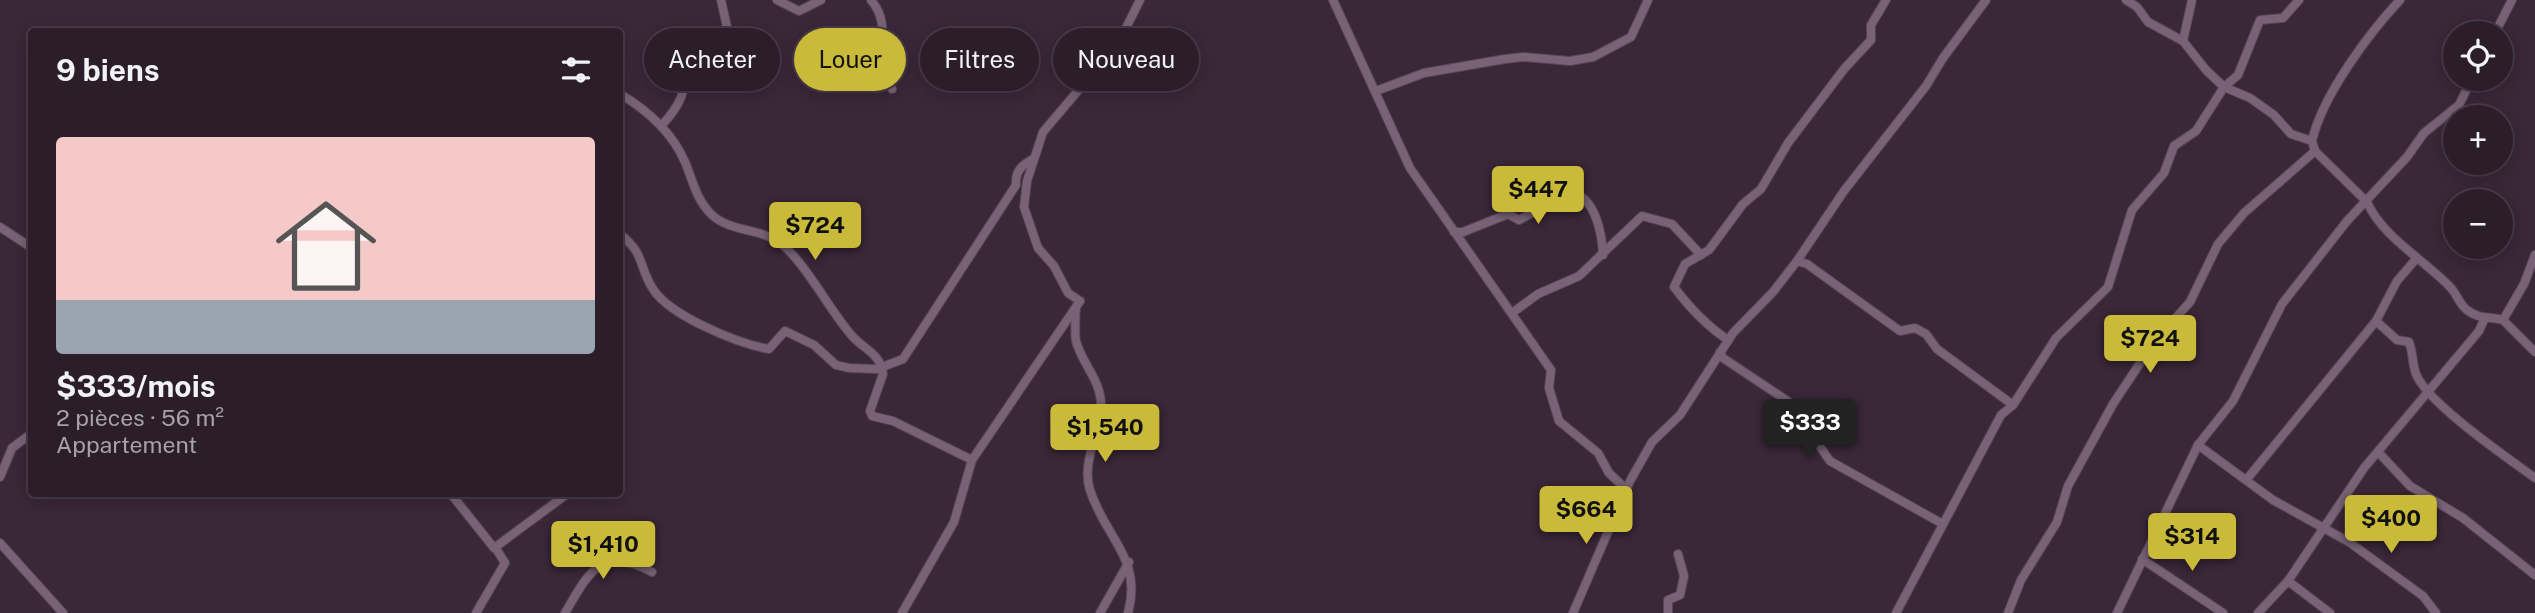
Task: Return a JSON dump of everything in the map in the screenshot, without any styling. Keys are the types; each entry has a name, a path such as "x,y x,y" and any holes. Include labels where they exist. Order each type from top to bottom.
{"street":[{"path":"661,126 676,109 685,90 684,62 697,58 727,27 721,0"},
{"path":"777,0 799,11 821,0"},
{"path":"871,0 880,11 882,28"},
{"path":"1080,301 1068,293 1054,267 1038,248 1026,218 1024,207 1033,159 1049,124 1093,73 1102,48 1123,34 1140,0"},
{"path":"1333,0 1410,168 1551,370 1553,410 1559,421 1598,453 1609,473 1628,490"},
{"path":"1376,91 1424,73 1505,59 1524,57 1570,61 1594,57 1631,37 1648,0"},
{"path":"1728,340 1705,322 1674,287 1685,264 1709,250 1743,204 1761,189 1788,143 1844,69 1871,40 1871,25 1886,0"},
{"path":"1573,613 1591,567 1652,442 1680,415 1728,340 1797,261 1844,191 1926,86 1942,58 1986,0"},
{"path":"2126,0 2137,8 2148,22 2183,41 2206,71 2224,87 2258,104 2291,134 2312,141"},
{"path":"2183,41 2192,0"},
{"path":"1896,613 1997,421 2013,405 2056,338 2108,287 2133,210 2164,173 2174,146 2202,124 2224,87 2238,75 2260,20 2283,18 2299,0"},
{"path":"2400,0 2360,47 2320,117 2312,141 2315,151 2367,202 2372,212 2416,259 2451,288 2466,310 2484,320 2503,320 2535,352"},
{"path":"2501,21 2512,0"},
{"path":"2117,613 2198,444 2233,401 2282,304 2347,222 2424,133 2459,105 2466,91"},
{"path":"623,96 661,126 685,163 695,194 712,215 741,231 773,238 786,248 857,341 876,355 882,368 881,387 870,411 872,416 893,421 972,460"},
{"path":"2008,613 2021,580 2057,522 2068,486 2113,404 2154,342 2190,302 2218,244 2244,214 2315,151"},
{"path":"623,237 642,257 653,289 699,324 769,349 785,331 814,345 836,365 882,368 903,359 1016,185 1015,175 1033,159"},
{"path":"1454,232 1463,232 1508,214 1519,220 1571,192 1586,201 1593,214 1602,235 1603,255"},
{"path":"1512,313 1538,294 1579,276 1642,216 1672,225 1701,256"},
{"path":"0,227 28,245"},
{"path":"2503,320 2535,255"},
{"path":"2247,479 2376,321 2397,281 2416,259"},
{"path":"1797,261 1807,264 1900,331 1915,328 1926,334 1937,349 2013,405"},
{"path":"902,613 954,522 972,460 1080,301"},
{"path":"1080,301 1075,313 1078,324 1075,339 1094,377 1101,405 1093,444 1089,489 1129,562 1133,583 1128,613"},
{"path":"2258,613 2288,581 2364,468 2479,331 2484,320"},
{"path":"2376,321 2397,340 2409,342 2416,374 2427,391 2488,443 2535,478"},
{"path":"1720,352 1723,358 1789,402 1830,461 1941,523"},
{"path":"0,477 12,448 28,436"},
{"path":"2198,444 2273,500 2324,526 2423,596 2436,613"},
{"path":"2379,453 2410,486 2463,518 2535,575"},
{"path":"453,497 505,562 476,613"},
{"path":"495,547 564,497"},
{"path":"0,543 63,613"},
{"path":"1668,613 1668,600 1680,595 1684,576 1678,554"},
{"path":"2142,559 2223,613"},
{"path":"565,613 598,565 610,560 634,563 652,572"},
{"path":"1100,613 1129,562"},
{"path":"2288,581 2330,613"}]}
